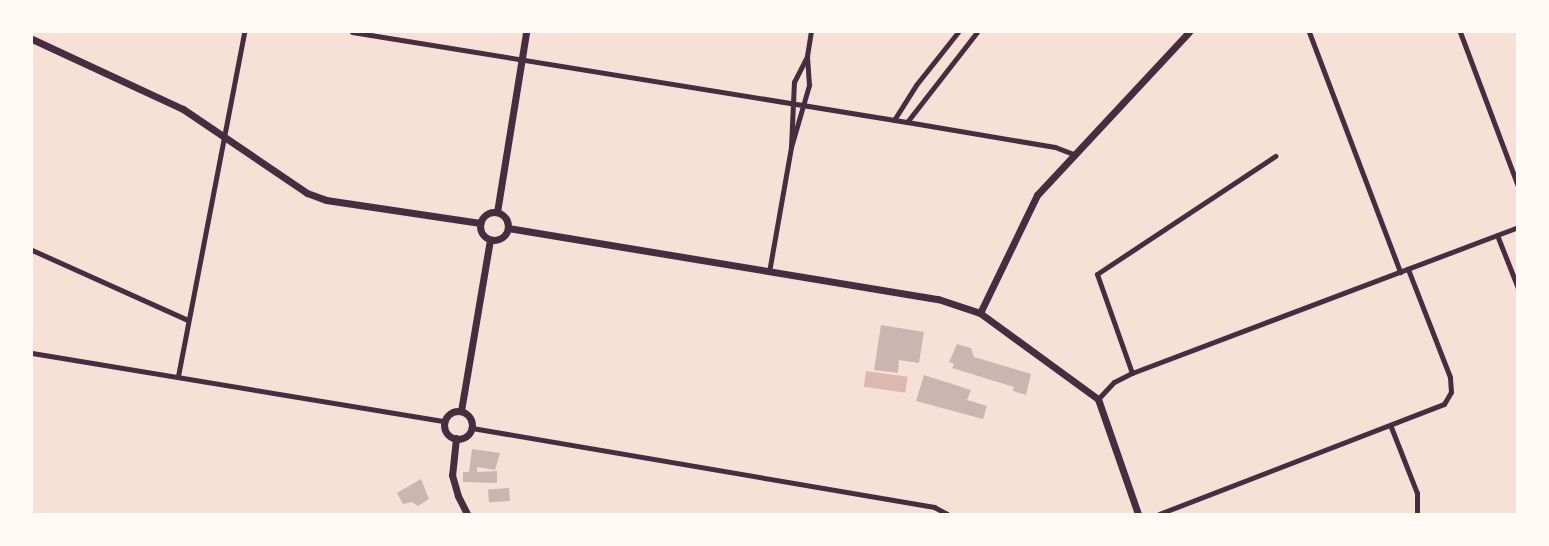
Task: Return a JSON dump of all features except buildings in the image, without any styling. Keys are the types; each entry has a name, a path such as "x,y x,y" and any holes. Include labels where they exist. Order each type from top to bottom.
{"street":[{"path":"178,376 244,32"},
{"path":"352,32 1055,147 1076,155"},
{"path":"497,212 526,32"},
{"path":"791,148 798,132 802,105 809,85 807,56 811,32"},
{"path":"894,120 916,85 958,32"},
{"path":"907,122 977,32"},
{"path":"980,313 1037,195 1189,32"},
{"path":"1309,32 1400,272"},
{"path":"1460,32 1517,186"},
{"path":"32,39 183,109 307,193 326,200 480,223"},
{"path":"769,272 791,148 794,82 807,56"},
{"path":"1132,373 1097,274 1275,156"},
{"path":"497,212 504,216 508,229 499,239 490,240 480,232 480,223 484,215 497,212"},
{"path":"1098,399 1114,382 1132,373 1517,228"},
{"path":"508,229 938,299 980,313 1098,399 1138,514"},
{"path":"1497,235 1517,288"},
{"path":"461,411 490,240"},
{"path":"32,250 188,320"},
{"path":"1159,514 1437,409 1449,398 1450,377 1408,269"},
{"path":"32,353 444,421"},
{"path":"444,421 453,412 461,411 471,419 472,428 468,435 456,438"},
{"path":"444,421 445,430 456,438"},
{"path":"1391,427 1417,493 1417,514"},
{"path":"472,428 934,507 947,514"},
{"path":"456,438 452,475 467,514"}],"shaded area":[{"path":"866,371 908,377 905,393 864,387"}]}
